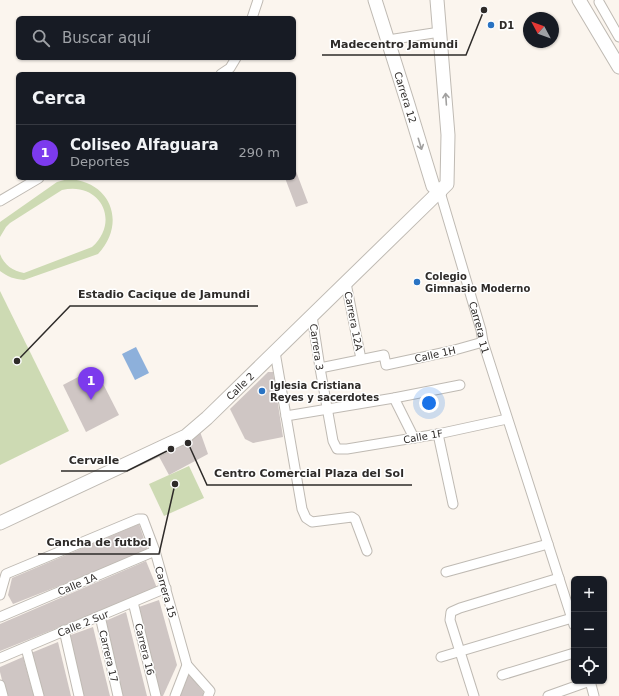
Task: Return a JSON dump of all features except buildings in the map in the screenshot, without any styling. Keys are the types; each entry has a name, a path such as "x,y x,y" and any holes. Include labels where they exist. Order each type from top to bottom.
{"main road":[{"name":"Carrera 12","path":"375,0 433,186 440,192"},
{"path":"437,0 448,135 447,184 440,192"},
{"path":"582,5 619,67"},
{"name":"Calle 2","path":"0,523 186,436 208,418 440,192"}],"street":[{"path":"253,16 258,0"},
{"path":"582,5 601,1 619,37"},
{"path":"388,40 440,32"},
{"path":"224,72 230,68 235,60"},
{"path":"0,201 37,180"},
{"name":"Carrera 11","path":"440,192 481,330 483,342 571,615"},
{"name":"Carrera 12A","path":"346,283 361,359"},
{"name":"Carrera 3","path":"312,316 333,441 337,449"},
{"name":"Calle 1H","path":"361,359 384,355 386,365 451,351 483,342"},
{"path":"275,352 302,509 306,518 312,522 352,518 355,519 367,551"},
{"path":"320,368 361,359"},
{"path":"286,416 394,398 460,384"},
{"path":"394,398 414,438"},
{"name":"Calle 1F","path":"337,449 347,449 438,434 507,419"},
{"path":"438,434 453,504"},
{"name":"Carrera 15","path":"0,595 6,574 138,519 143,519 155,551 187,665"},
{"path":"446,572 548,544"},
{"name":"Calle 1A","path":"0,617 155,551"},
{"path":"474,696 450,620 451,612 559,578"},
{"name":"Calle 2 Sur","path":"0,658 166,588"},
{"name":"Carrera 16","path":"133,602 156,696"},
{"name":"Carrera 17","path":"100,616 118,696"},
{"path":"441,657 571,622"},
{"path":"64,630 79,696"},
{"path":"26,648 39,696"},
{"path":"502,675 571,654"},
{"path":"175,696 187,665 210,691 208,696"},
{"path":"548,696 582,684"},
{"path":"591,684 594,696"},
{"path":"0,685 3,696"}],"green space":[{"path":"73,180 83,182 95,187 104,195 110,206 113,217 112,229 107,242 98,254 24,280 6,275 0,271 0,254 9,267 24,273 92,247 101,237 105,226 105,215 102,205 96,197 87,191 75,189 62,190 10,223 0,237 0,222 57,182"},
{"path":"0,291 69,431 0,465"},
{"path":"189,466 204,498 164,516 149,484"}],"water":[{"path":"136,347 149,373 135,380 122,354"}],"place":[{"name":"Madecentro Jamundi","path":"484,10"},
{"name":"D1","path":"491,25"},
{"name":"Colegio Gimnasio Moderno","path":"417,282"},
{"name":"Estadio Cacique de Jamundi","path":"17,361"},
{"name":"Iglesia Cristiana Reyes y sacerdotes","path":"262,391"},
{"name":"Coliseo Alfaguara","path":"91,400"},
{"name":"Centro Comercial Plaza del Sol","path":"188,443"},
{"name":"Cervalle","path":"171,449"},
{"name":"Cancha de futbol","path":"175,484"}]}
